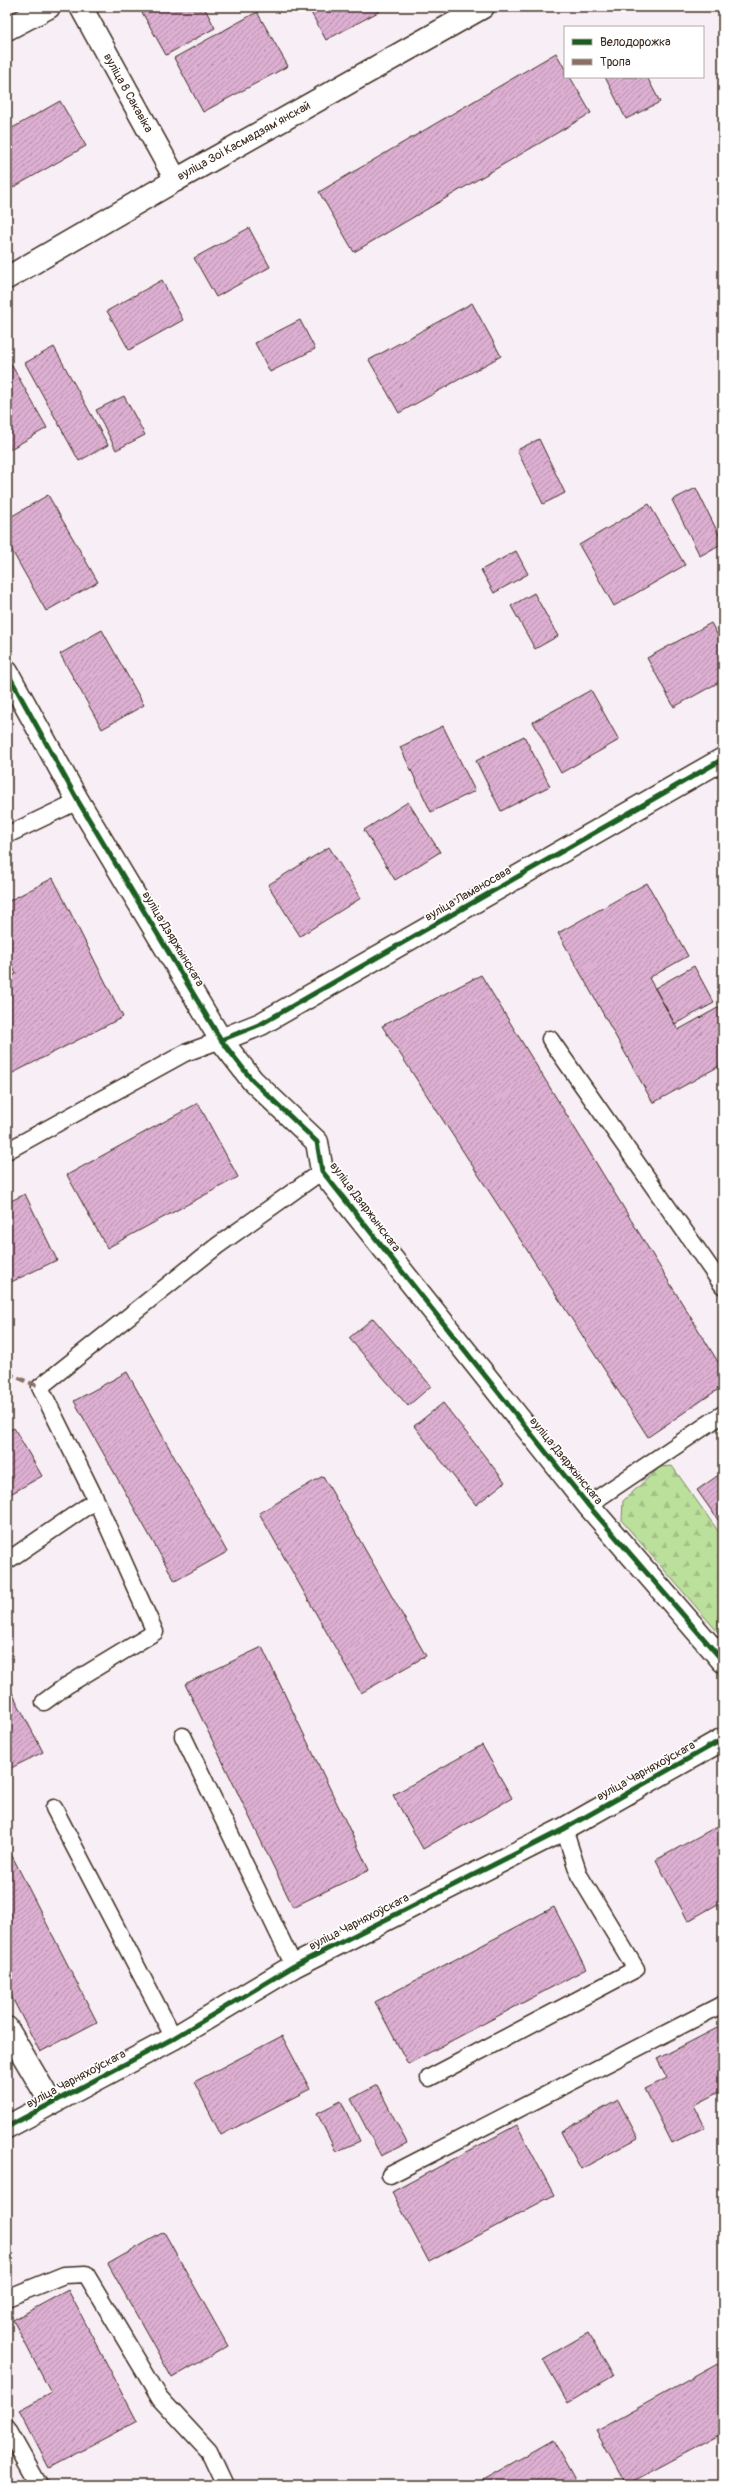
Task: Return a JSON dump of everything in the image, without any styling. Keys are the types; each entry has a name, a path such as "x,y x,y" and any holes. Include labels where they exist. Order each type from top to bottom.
{"street":[{"path":"7,29 48,7"},
{"name":"вуліца 8 Сакавіка","path":"81,7 176,180"},
{"name":"вуліца Зоі Касмадзямʼянскай","path":"7,278 176,180 483,7"},
{"name":"вуліца Дзяржынскага","path":"7,672 78,800 221,1040 252,1080 317,1142 322,1171 588,1506 723,1661"},
{"name":"вуліца Ламаносава","path":"221,1040 261,1024 723,759"},
{"name":"вуліца Чарняхоўскага","path":"7,2127 174,2038 294,1966 564,1829 723,1738"},
{"path":"7,2028 51,2103"}],"lane":[{"path":"7,836 78,800"},
{"path":"550,1039 723,1286"},
{"path":"7,1151 185,1053 221,1040"},
{"path":"44,1702 66,1686 154,1632 96,1500 40,1387 217,1246 322,1171"},
{"path":"588,1506 723,1414"},
{"path":"7,1560 96,1500"},
{"path":"183,1736 294,1966"},
{"path":"54,1808 174,2038"},
{"path":"429,2078 636,1969 579,1875 564,1829"},
{"path":"390,2175 723,2004"},
{"path":"7,2298 64,2274 86,2274 160,2398 209,2451 225,2485"},
{"path":"7,2428 39,2485"}],"green space":[{"path":"672,1466 723,1538 723,1638 622,1521 623,1501 660,1467"}],"building":[{"path":"139,7 204,7 215,28 166,55"},
{"path":"308,7 377,7 380,11 326,40"},
{"path":"257,12 288,66 203,112 174,58"},
{"path":"556,53 564,67 564,78 571,78 591,113 354,252 319,192"},
{"path":"606,78 648,78 660,102 626,119"},
{"path":"60,101 86,146 7,191 7,131"},
{"path":"249,228 270,267 216,297 194,258"},
{"path":"162,280 183,320 129,350 107,311"},
{"path":"723,281 723,293 718,284"},
{"path":"472,303 501,356 399,413 369,360"},
{"path":"300,320 315,349 270,372 255,343"},
{"path":"54,347 108,445 79,461 25,363"},
{"path":"11,364 47,428 7,451 7,367"},
{"path":"124,396 145,435 116,450 96,410"},
{"path":"539,439 565,493 543,504 517,450"},
{"path":"696,488 723,543 700,556 672,500"},
{"path":"48,495 98,582 46,611 7,542 7,519"},
{"path":"649,504 685,565 614,606 579,545"},
{"path":"516,551 528,574 494,593 481,570"},
{"path":"534,593 558,636 535,649 511,606"},
{"path":"711,623 723,645 723,680 674,707 647,658"},
{"path":"102,630 144,705 102,729 60,654"},
{"path":"591,690 619,740 561,773 533,722"},
{"path":"443,726 475,791 431,812 400,747"},
{"path":"524,736 550,786 501,811 476,761"},
{"path":"408,802 440,852 395,880 364,830"},
{"path":"329,847 361,898 300,936 268,885"},
{"path":"53,878 123,1017 7,1076 7,978 16,974 7,955 7,902"},
{"path":"647,883 688,956 649,978 678,1030 723,1005 723,1064 653,1103 558,933"},
{"path":"694,966 714,1003 675,1024 655,988"},
{"path":"481,975 723,1370 723,1386 648,1437 382,1026"},
{"path":"198,1103 238,1177 107,1248 67,1175"},
{"path":"25,1194 57,1260 7,1284 7,1203"},
{"path":"373,1318 431,1386 408,1406 349,1338"},
{"path":"127,1372 227,1552 175,1581 74,1401"},
{"path":"443,1403 505,1482 476,1505 414,1426"},
{"path":"14,1428 42,1476 7,1496 7,1432"},
{"path":"723,1472 723,1527 697,1490"},
{"path":"323,1476 426,1656 361,1693 259,1513"},
{"path":"262,1647 369,1870 293,1907 185,1684"},
{"path":"7,1683 43,1752 7,1770"},
{"path":"482,1745 512,1798 423,1849 393,1795"},
{"path":"723,1823 723,1901 688,1921 656,1860"},
{"path":"7,1846 97,2022 40,2052 7,1988"},
{"path":"554,1907 586,1969 408,2064 375,2002"},
{"path":"723,2025 723,2090 694,2105 705,2127 672,2143 645,2089 667,2078 657,2059"},
{"path":"282,2036 310,2089 221,2135 194,2082"},
{"path":"377,2085 407,2143 381,2156 351,2099"},
{"path":"618,2100 638,2138 581,2169 561,2132"},
{"path":"341,2101 360,2141 336,2152 317,2113"},
{"path":"517,2125 554,2195 429,2262 392,2192"},
{"path":"164,2232 228,2346 172,2378 108,2264"},
{"path":"68,2290 137,2421 49,2468 19,2410 51,2393 13,2320"},
{"path":"588,2333 613,2376 568,2403 543,2359"},
{"path":"723,2361 723,2433 626,2485 596,2431"},
{"path":"553,2440 578,2485 480,2485 479,2482"},
{"path":"7,2472 13,2485 7,2485"}],"marked path":[{"path":"7,1373 40,1387"}],"cycle path":[{"path":"7,672 78,801 221,1040 252,1080 317,1142 322,1171 588,1505 723,1661"},
{"path":"221,1040 261,1024 723,759"},
{"path":"7,2127 174,2038 294,1966 564,1829 723,1739"}]}
